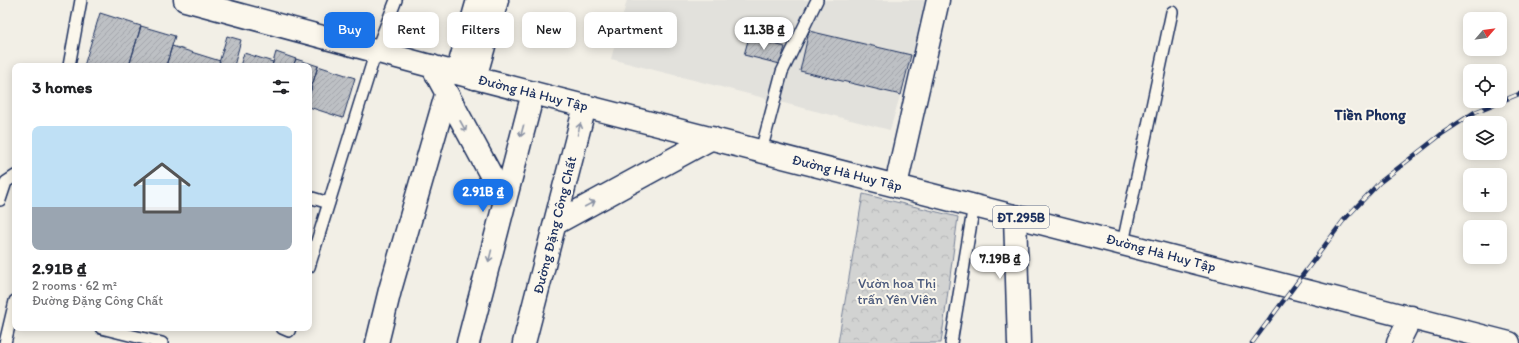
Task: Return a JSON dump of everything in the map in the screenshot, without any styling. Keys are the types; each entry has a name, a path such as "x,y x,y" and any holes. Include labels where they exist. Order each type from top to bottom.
{"main road":[{"name":"Đường Hà Huy Tập","path":"185,0 466,76 1509,343"},
{"path":"466,76 478,0"},
{"path":"466,76 497,0"},
{"path":"896,185 938,0"},
{"path":"432,66 446,95 504,199"},
{"path":"468,343 504,199 533,93"},
{"path":"377,343 392,282 446,95"},
{"name":"Đường Đặng Công Chất","path":"524,343 585,106"},
{"path":"556,222 712,138"},
{"path":"1015,216 1019,343"},
{"path":"1398,343 1411,317"}],"lane":[{"path":"70,63 81,0"},
{"path":"312,257 376,51 396,0"},
{"path":"761,151 782,72 817,0"},
{"path":"1123,243 1172,12"},
{"path":"0,200 6,182 12,178"},
{"path":"312,198 329,203"},
{"path":"951,343 974,205"},
{"path":"5,343 12,316"},
{"path":"113,331 162,343"}],"shaded area":[{"path":"627,0 928,0 890,130 611,59 614,48 677,48 677,12 624,12"}],"green space":[{"name":"Vườn hoa Thị trấn Yên Viên","path":"863,194 958,217 941,343 838,343"}],"building":[{"path":"100,13 141,26 130,63 85,63"},
{"path":"741,19 787,31 785,41 738,29"},
{"path":"141,26 175,36 167,63 130,63"},
{"path":"809,31 911,55 901,95 800,71"},
{"path":"227,36 241,40 235,63 219,63"},
{"path":"749,37 785,47 780,64 744,55"},
{"path":"172,46 220,61 219,63 167,63"},
{"path":"276,52 296,59 294,63 273,63"},
{"path":"244,53 273,62 273,63 241,63"},
{"path":"296,59 309,63 294,63"},
{"path":"312,64 318,66 312,86"},
{"path":"318,66 355,78 343,118 312,108 312,86"}],"railway":[{"path":"1252,343 1343,221 1379,183 1443,133 1475,112 1519,94"}],"district":[{"name":"Tiền Phong","path":"1370,115"}]}
